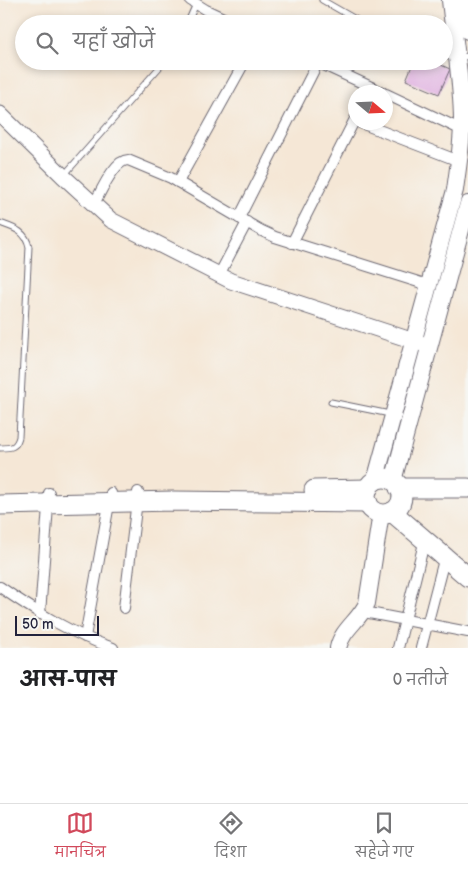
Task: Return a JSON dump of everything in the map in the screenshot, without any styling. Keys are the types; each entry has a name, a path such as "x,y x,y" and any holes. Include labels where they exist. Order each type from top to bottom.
{"highway":[{"path":"385,496 468,488"},
{"path":"0,493 48,499"},
{"path":"0,505 48,499 209,496 385,496 468,499"},
{"path":"385,496 425,539 468,577"}],"main road":[{"path":"450,0 464,26"},
{"path":"385,496 430,346 443,260 462,185 459,162 465,130 456,57 464,26 465,0"},
{"path":"0,114 111,220 231,281 430,346"},
{"path":"338,648 345,633 364,612 368,596 385,496 392,415 428,285 443,260 468,204"}],"street":[{"path":"193,2 218,15"},
{"path":"178,182 240,70"},
{"path":"218,274 312,70"},
{"path":"334,70 361,85"},
{"path":"393,97 465,130"},
{"path":"292,244 351,130"},
{"path":"381,130 459,162"},
{"path":"94,204 116,165 123,160 128,160 178,182 260,230 292,244 428,285"},
{"path":"124,608 138,497"},
{"path":"85,637 110,498"},
{"path":"40,614 48,499"},
{"path":"398,648 425,539"},
{"path":"421,648 445,556"},
{"path":"0,587 40,614 85,637 113,648"},
{"path":"364,612 468,632"}],"lane":[{"path":"322,0 348,15"},
{"path":"189,15 193,2"},
{"path":"63,176 157,70"},
{"path":"0,223 19,230 24,235 29,247 19,437 14,447 0,448"},
{"path":"332,402 392,415"}],"building":[{"path":"410,70 450,70 439,94 406,80"}]}
